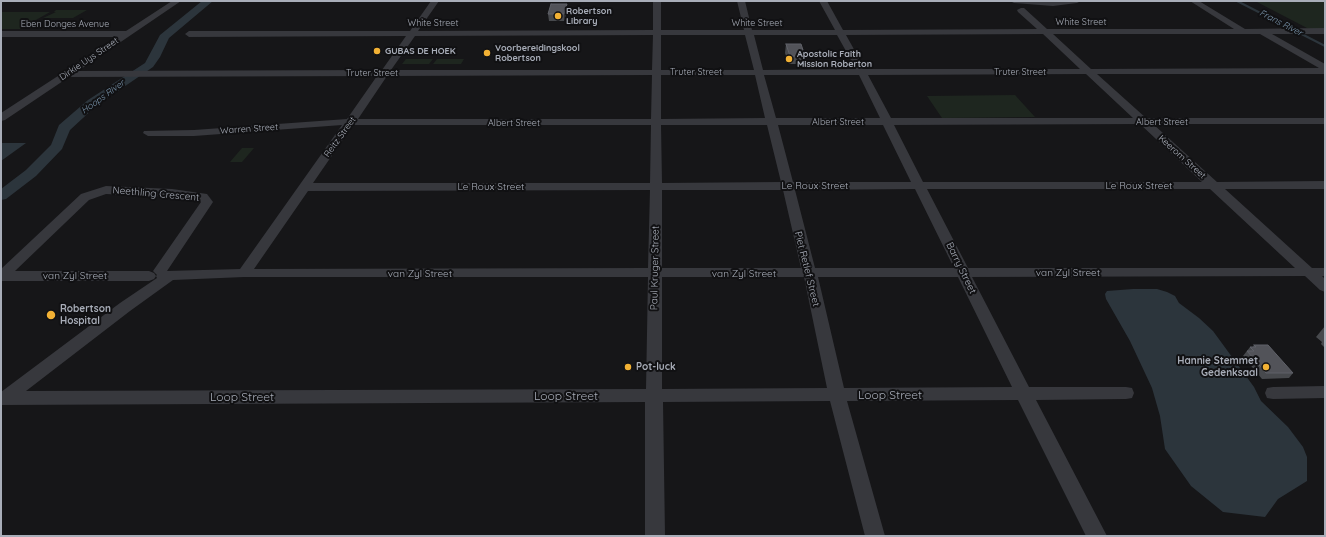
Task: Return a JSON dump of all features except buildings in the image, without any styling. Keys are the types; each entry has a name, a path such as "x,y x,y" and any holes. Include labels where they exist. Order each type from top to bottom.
{"street":[{"name":"Dirkie Uys Street","path":"1,118 177,1"},
{"name":"Reitz Street","path":"244,273 436,1"},
{"name":"Paul Kruger Street","path":"655,536 654,274 657,1"},
{"name":"Piet Retief Street","path":"741,1 809,274 837,396 875,536"},
{"name":"Barry Street","path":"823,1 862,72 1097,536"},
{"path":"1017,5 1077,1"},
{"path":"1194,1 1245,32"},
{"name":"Keerom Street","path":"1017,5 1325,287"},
{"path":"1262,32 1325,68"},
{"name":"White Street","path":"189,34 1325,32"},
{"name":"Eben Donges Avenue","path":"1,34 128,34"},
{"name":"Truter Street","path":"68,74 1325,71"},
{"path":"1309,72 1325,81"},
{"name":"Albert Street","path":"351,123 1325,121"},
{"name":"Warren Street","path":"148,133 194,133 351,123"},
{"name":"Le Roux Street","path":"304,187 1325,185"},
{"name":"Neethling Crescent","path":"2,276 85,197 91,194 106,190 113,190 172,193 203,197 207,202 158,275"},
{"name":"van Zyl Street","path":"2,276 244,273 809,274 1325,272"},
{"path":"125,307 158,275"},
{"path":"4,400 125,307 141,297 158,275"},
{"path":"1273,393 1325,392"},
{"name":"Loop Street","path":"4,400 1126,393"}],"shaded area":[{"path":"1255,1 1325,1 1325,34 1307,28"},
{"path":"56,10 87,10 73,18 43,18 56,12 54,12"},
{"path":"1,12 50,12 20,29 1,29"},
{"path":"406,59 433,59 429,64 402,64"},
{"path":"437,59 464,59 461,64 433,64"},
{"path":"1015,95 1035,117 942,118 927,96"},
{"path":"1,143 26,143 1,161"},
{"path":"242,148 254,148 242,162 230,162"},
{"path":"1157,289 1175,296 1179,303 1213,331 1254,387 1261,401 1288,427 1303,447 1307,457 1307,481 1278,499 1265,517 1223,512 1191,486 1165,449 1160,416 1152,388 1130,341 1106,299 1105,294 1107,291"}],"waterway":[{"name":"Hoops River","path":"1,196 31,173 57,146 64,128 92,103 149,65 155,57 164,37 208,1"},
{"name":"Frans River","path":"1237,1 1325,46"}],"place":[{"name":"Robertson Library","path":"558,16"},
{"name":"GUBAS DE HOEK","path":"377,51"},
{"name":"Voorbereidingskool Robertson","path":"487,53"},
{"name":"Apostolic Faith Mission Roberton","path":"789,59"},
{"name":"Robertson Hospital","path":"51,315"},
{"name":"Pot-luck","path":"628,367"},
{"name":"Hannie Stemmet Gedenksaal","path":"1266,367"}]}
